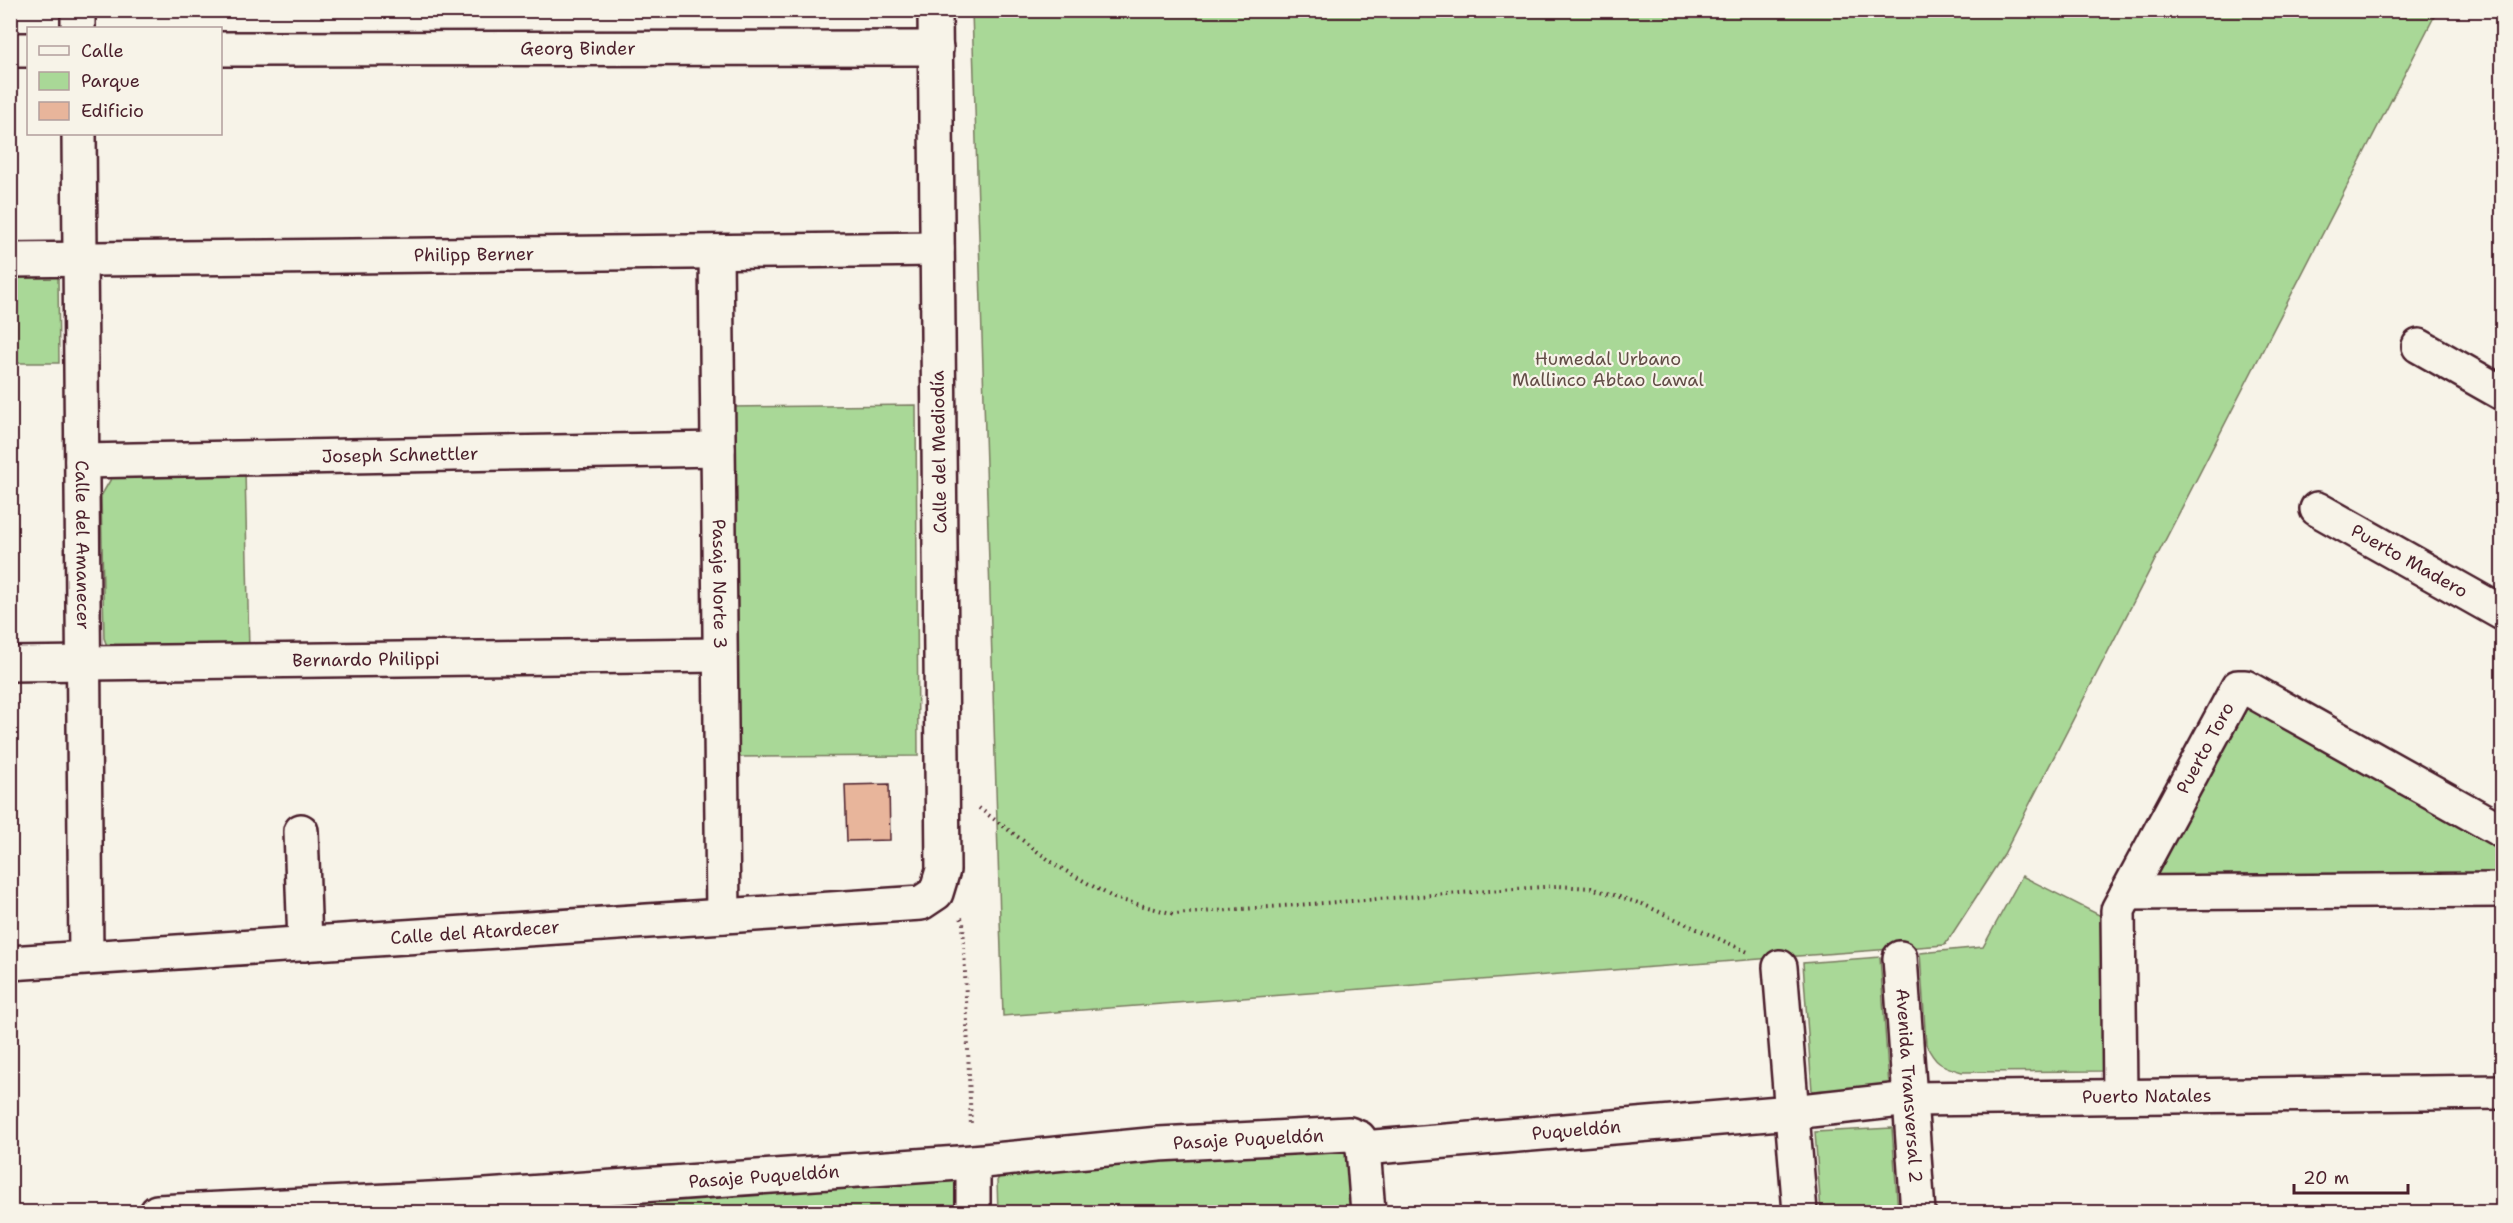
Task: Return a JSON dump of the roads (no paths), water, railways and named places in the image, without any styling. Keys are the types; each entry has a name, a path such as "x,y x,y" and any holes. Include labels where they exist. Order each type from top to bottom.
{"street":[{"path":"78,10 78,27"},
{"name":"Calle del Mediodía","path":"935,10 943,870 936,893"},
{"name":"Georg Binder","path":"222,49 936,48"},
{"path":"10,50 27,50"},
{"name":"Calle del Amanecer","path":"79,135 86,957"},
{"name":"Philipp Berner","path":"10,260 937,249"},
{"name":"Pasaje Norte 3","path":"716,252 723,916"},
{"path":"2419,346 2502,393"},
{"name":"Joseph Schnettler","path":"82,461 718,449"},
{"name":"Puerto Madero","path":"2317,509 2502,612"},
{"name":"Bernardo Philippi","path":"10,664 720,655"},
{"name":"Puerto Toro","path":"2120,1096 2118,910 2238,687 2245,687 2502,831"},
{"path":"301,831 305,944"},
{"path":"2127,893 2502,890"},
{"name":"Calle del Atardecer","path":"10,963 921,903 936,893"},
{"name":"Avenida Transversal 2","path":"1900,958 1918,1212"},
{"path":"1780,967 1800,1212"},
{"name":"Puerto Natales","path":"1792,1112 1910,1099 2502,1092"},
{"name":"Puqueldón","path":"1363,1148 1792,1112"},
{"name":"Pasaje Puqueldón","path":"157,1212 471,1205 1159,1144 1349,1134 1359,1138 1363,1148"},
{"path":"1363,1148 1368,1212"},
{"path":"973,1162 973,1212"}],"park label":[{"name":"Humedal Urbano Mallinco Abtao Lawal","path":"1608,370"}]}
